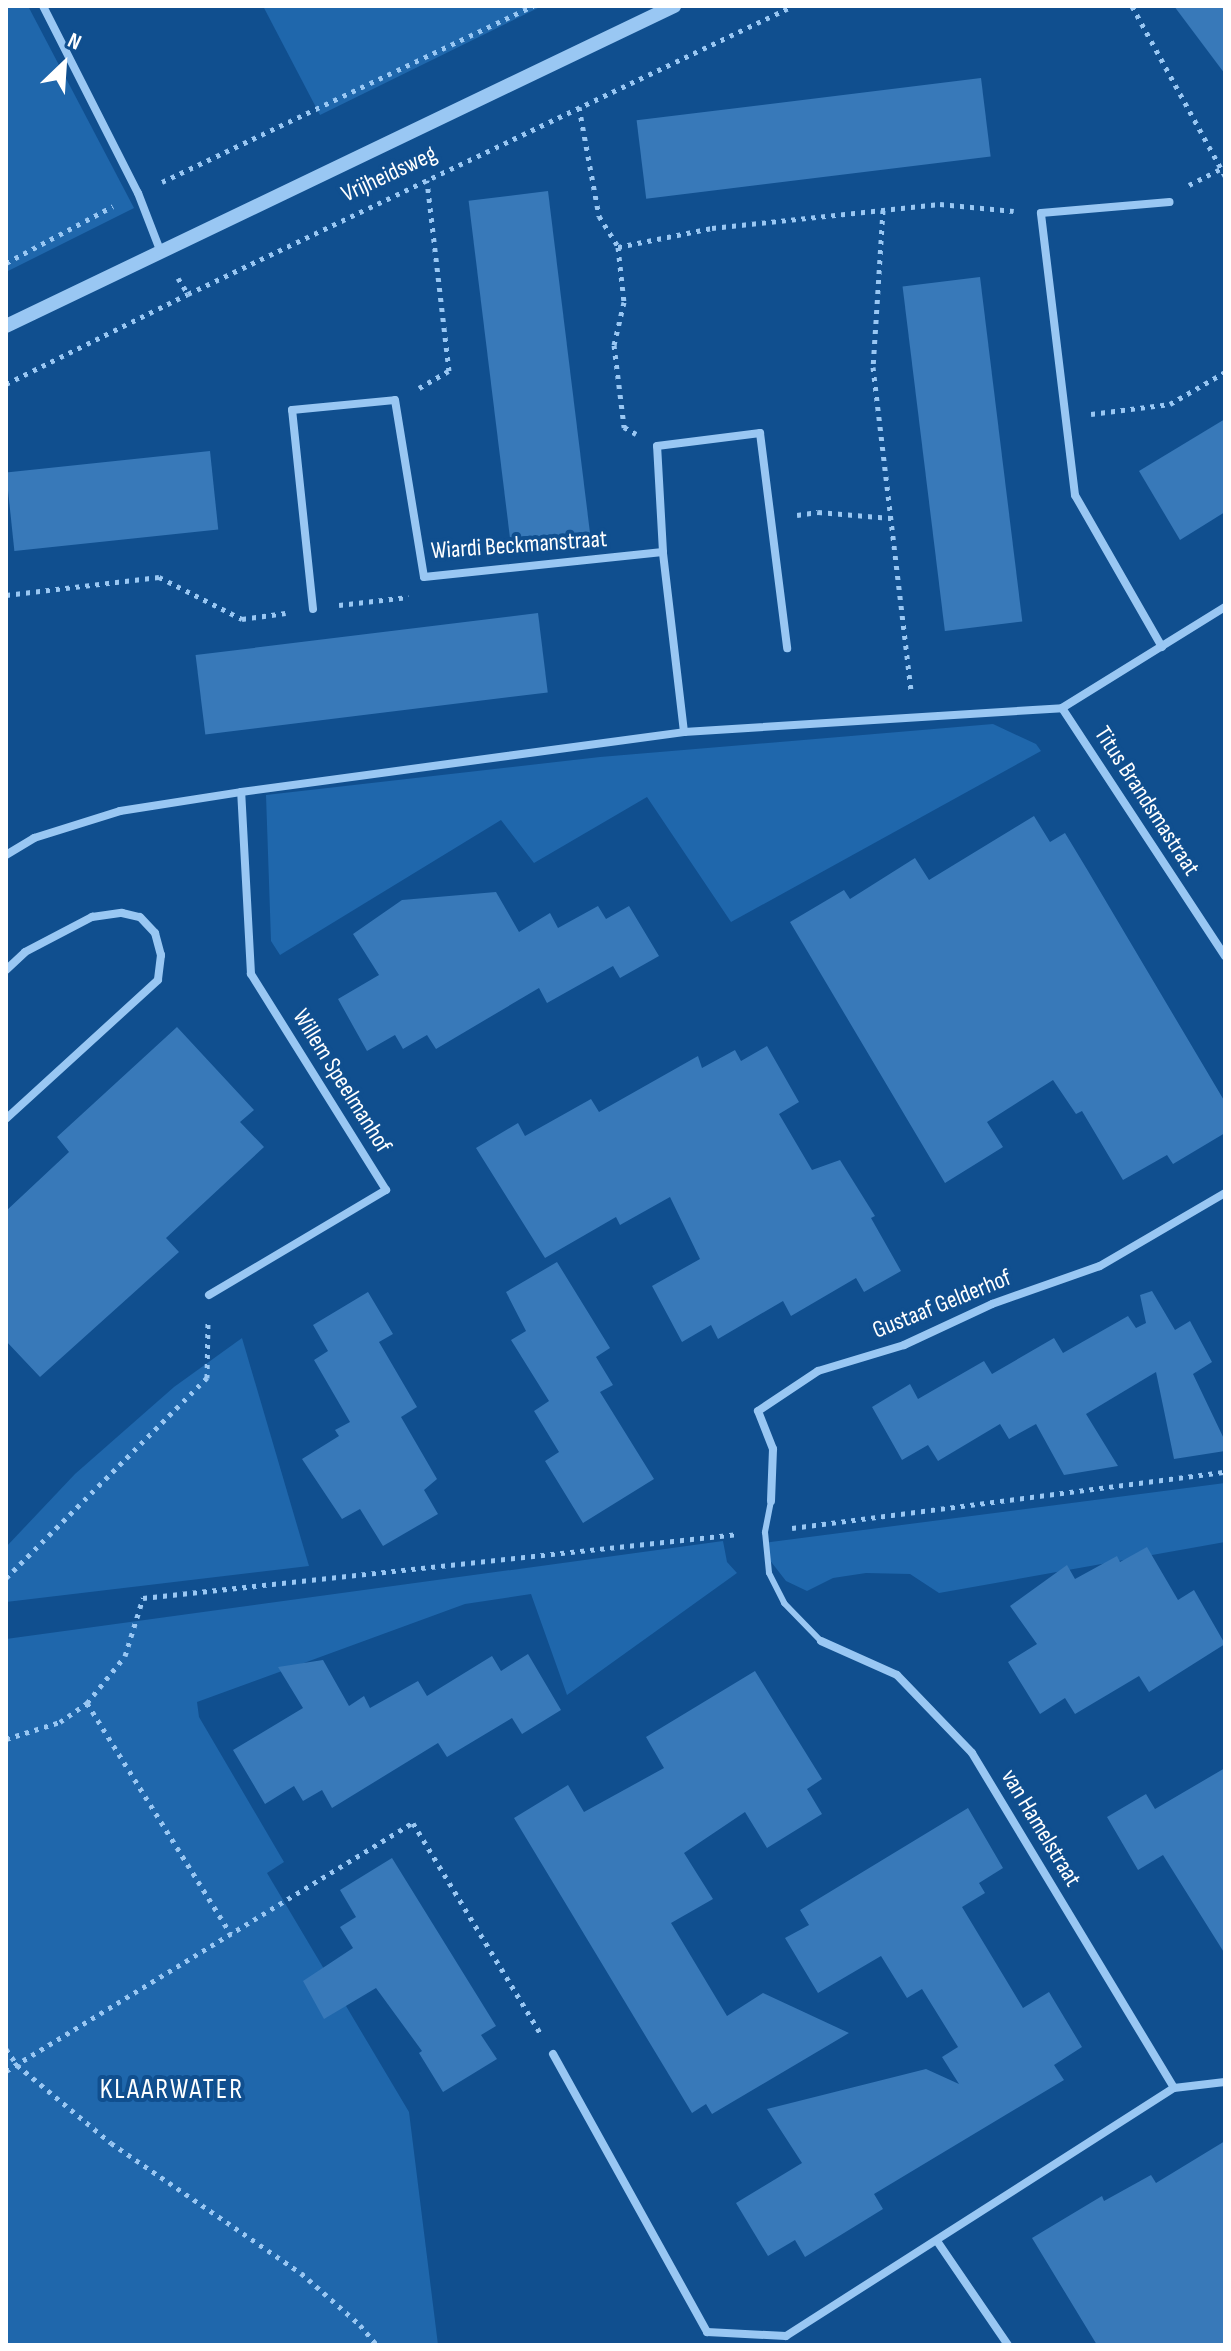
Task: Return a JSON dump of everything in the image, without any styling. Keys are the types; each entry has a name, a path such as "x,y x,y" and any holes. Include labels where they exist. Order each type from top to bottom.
{"street":[{"path":"43,6 138,193 160,250"},
{"name":"Vrijheidsweg","path":"6,326 674,6"},
{"path":"1162,647 1075,495 1041,213 1170,202"},
{"path":"313,609 292,410 395,400"},
{"name":"Wiardi Beckmanstraat","path":"395,400 424,577 663,552"},
{"path":"684,732 663,552 657,446 760,433 787,648"},
{"path":"6,855 34,838 120,811 241,792 684,732 1062,708 1225,607"},
{"name":"Titus Brandsmastraat","path":"1062,708 1225,956"},
{"name":"Willem Speelmanhof","path":"209,1295 386,1190 251,974 241,792"},
{"path":"6,970 25,952 92,917 122,913 140,917 155,933 161,955 158,980 6,1119"},
{"name":"Gustaaf Gelderhof","path":"771,1501 773,1449 758,1411 818,1371 904,1345 992,1304 1100,1266 1225,1193"},
{"name":"van Hamelstraat","path":"821,1641 897,1675 972,1753 1174,2088"},
{"path":"553,2054 707,2332 786,2336 1174,2088 1225,2082"},
{"path":"937,2241 1008,2345"}],"lane":[{"path":"771,1501 765,1532 769,1573 784,1603 821,1641"}],"path":[{"path":"6,263 138,193 533,6"},
{"name":"Vrijheidsweg","path":"6,384 793,6"},
{"path":"1132,6 1225,176"},
{"path":"579,107 599,216 618,247 624,302 614,345 624,427 657,446"},
{"path":"1170,202 1185,187 1220,169"},
{"path":"395,400 449,371 427,180"},
{"path":"618,247 712,228 940,204 1041,213"},
{"path":"883,210 873,367 914,718"},
{"path":"1066,417 1170,404 1225,372"},
{"path":"771,518 818,512 891,518"},
{"path":"6,595 159,577 242,619 417,596 424,577"},
{"path":"6,1578 207,1378 209,1295"},
{"path":"6,1739 60,1722 87,1703 125,1656 137,1628 143,1598 765,1532 1225,1472"},
{"path":"87,1703 231,1934"},
{"path":"6,2071 413,1823 553,2054"},
{"path":"6,2049 17,2065 111,2143 301,2273 360,2325 377,2345"}],"shaded area":[{"path":"6,6 28,6 134,208 6,272"},
{"path":"263,6 542,6 320,115"},
{"path":"993,724 1036,744 1041,751 731,922 647,797 534,863 501,820 280,955 271,941 266,795 600,757"},
{"path":"242,1338 309,1566 6,1602 6,1547 75,1474 174,1387"},
{"path":"1225,1483 1225,1542 939,1593 910,1574 866,1573 833,1578 807,1591 786,1581 765,1554 763,1543"},
{"path":"723,1541 727,1562 737,1573 567,1695 531,1594 465,1604 197,1702 199,1717 284,1862 267,1873 409,2112 438,2345 6,2345 6,1639"}],"building":[{"path":"1174,6 1225,6 1225,74"},
{"path":"981,78 991,156 646,199 637,120"},
{"path":"548,191 590,533 511,543 469,201"},
{"path":"980,277 1022,621 945,631 903,287"},
{"path":"1225,419 1225,512 1180,540 1139,471"},
{"path":"210,451 218,530 14,551 6,472"},
{"path":"538,613 548,692 205,734 196,655"},
{"path":"1034,816 1050,842 1065,833 1088,871 1225,1102 1225,1133 1173,1164 1167,1155 1123,1180 1082,1111 1076,1114 1053,1080 987,1122 1003,1147 945,1183 790,922 844,890 850,899 915,858 929,880"},
{"path":"496,892 519,932 550,913 558,928 598,906 606,919 629,906 659,956 620,978 613,966 547,1003 539,988 436,1049 427,1035 403,1049 395,1035 367,1051 338,999 379,975 353,934 402,900"},
{"path":"177,1027 254,1110 240,1122 264,1147 166,1238 179,1252 40,1377 6,1341 6,1211 69,1152 57,1137"},
{"path":"767,1046 799,1102 779,1114 812,1170 840,1160 875,1216 871,1218 901,1271 864,1292 856,1278 791,1316 783,1301 718,1339 711,1325 682,1342 652,1286 700,1259 670,1197 620,1225 616,1217 545,1258 476,1148 518,1123 525,1136 591,1099 599,1112 698,1056 702,1068 735,1050 741,1061"},
{"path":"557,1262 610,1348 596,1357 613,1385 600,1392 654,1479 583,1523 545,1461 559,1452 534,1411 549,1401 511,1340 526,1331 506,1292"},
{"path":"1152,1291 1175,1330 1190,1321 1212,1362 1193,1374 1225,1441 1225,1451 1174,1459 1156,1372 1086,1414 1118,1466 1064,1475 1036,1424 1009,1439 1000,1424 938,1461 928,1445 902,1460 872,1407 910,1384 918,1399 984,1361 992,1374 1054,1338 1063,1353 1128,1316 1136,1328 1146,1323 1140,1295"},
{"path":"368,1292 393,1334 379,1342 417,1407 401,1417 437,1479 424,1490 438,1514 383,1546 360,1509 342,1519 302,1459 339,1436 335,1430 350,1422 314,1360 328,1351 313,1325"},
{"path":"1147,1547 1178,1600 1194,1590 1225,1644 1149,1692 1139,1676 1075,1714 1065,1698 1040,1714 1008,1662 1037,1644 1010,1606 1067,1565 1075,1579 1117,1556 1120,1562"},
{"path":"528,1654 561,1710 522,1734 512,1718 447,1757 438,1743 332,1808 322,1790 303,1801 294,1786 265,1804 233,1750 303,1708 278,1667 323,1660 349,1706 364,1696 370,1708 418,1681 427,1696 492,1656 501,1671"},
{"path":"755,1671 822,1779 807,1789 822,1814 767,1848 745,1812 684,1853 713,1899 671,1923 727,2016 763,1993 849,2033 712,2114 706,2104 692,2113 514,1818 568,1785 584,1812 664,1768 646,1737"},
{"path":"1225,1768 1225,1954 1163,1855 1138,1870 1107,1817 1146,1794 1155,1809"},
{"path":"968,1808 1003,1868 979,1883 985,1893 962,1907 1023,2008 1049,1992 1082,2047 1054,2065 1064,2080 874,2194 883,2209 805,2257 795,2240 768,2256 736,2203 802,2163 767,2109 926,2069 959,2084 942,2057 958,2047 922,1989 907,1998 881,1956 818,1993 785,1938 809,1925 800,1910"},
{"path":"392,1858 496,2026 481,2035 497,2059 443,2092 419,2053 422,2051 376,1988 324,2019 303,1981 353,1948 340,1927 356,1917 340,1890"},
{"path":"1225,2141 1225,2345 1097,2345 1032,2238 1102,2196 1104,2201 1151,2175 1156,2183"}],"district":[{"name":"KLAARWATER","path":"172,2090"}]}
